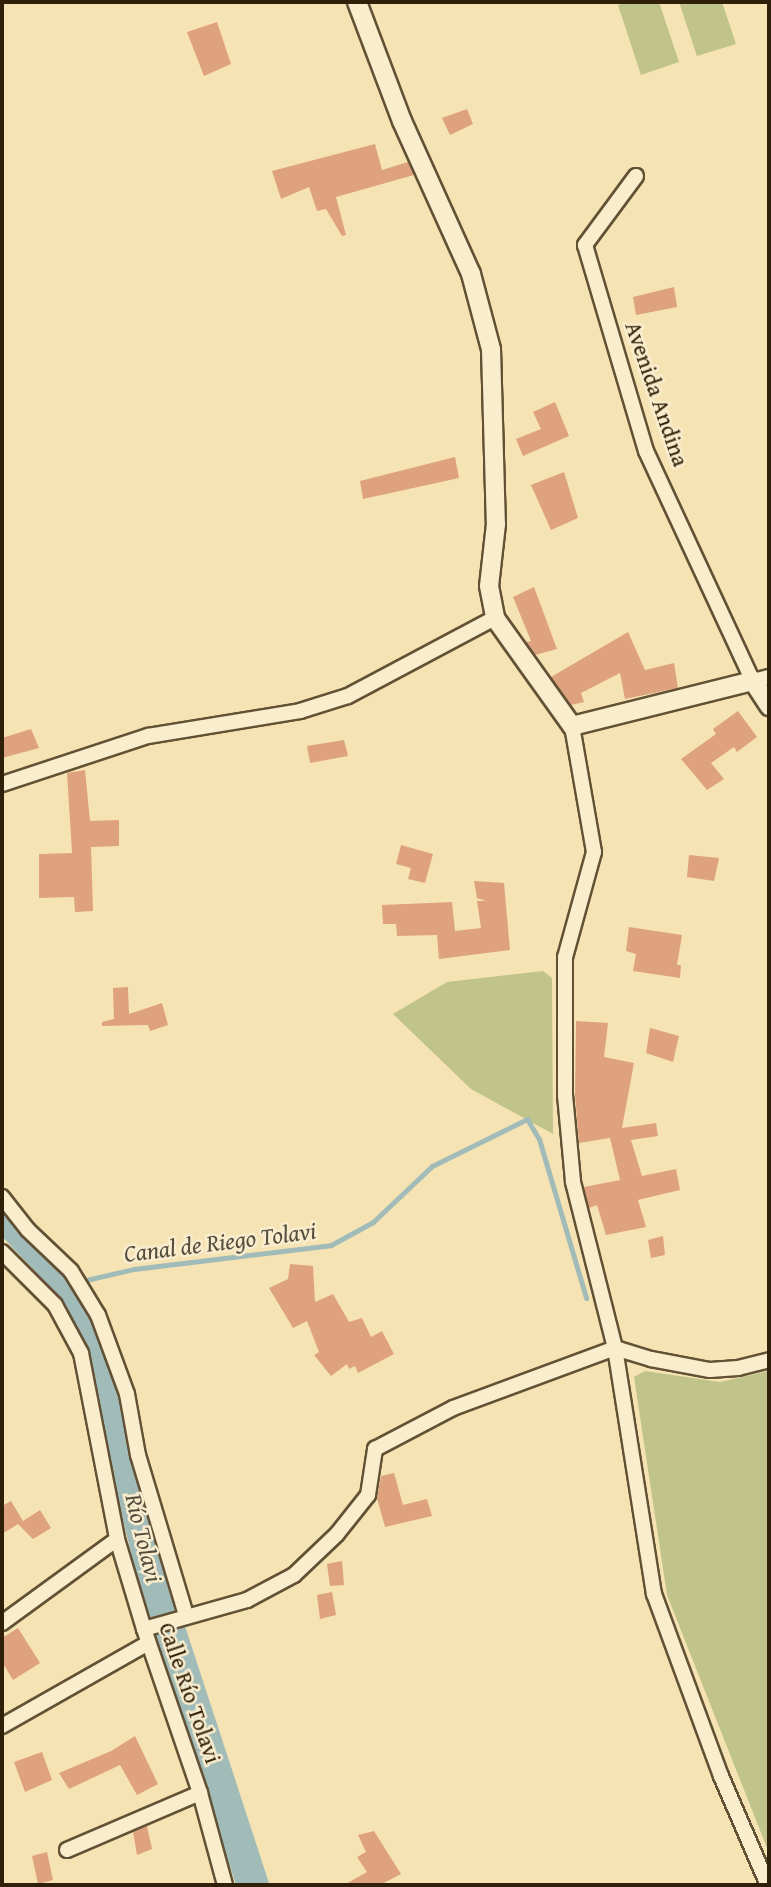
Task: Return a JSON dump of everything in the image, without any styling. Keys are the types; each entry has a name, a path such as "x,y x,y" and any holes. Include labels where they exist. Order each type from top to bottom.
{"street":[{"path":"357,2 402,121 471,274 491,349 496,524 489,586 495,618 572,726 594,852 565,957 565,1095 573,1182 615,1348 654,1594 721,1776 768,1885"},
{"name":"Avenida Andina","path":"636,176 585,245 646,451 761,679 769,706"},
{"path":"2,783 148,736 300,711 348,696 495,618"},
{"path":"572,726 761,679"},
{"name":"Calle Río Tolavi","path":"2,1197 28,1230 71,1271 99,1315 127,1394 138,1455 185,1615"},
{"name":"Calle Río Tolavi","path":"3,1258 55,1304 81,1353 117,1539 200,1793 225,1885"},
{"path":"2,1726 146,1634 185,1615 247,1600 294,1575 337,1534 368,1494 375,1449 453,1408 615,1348 650,1359 710,1370 738,1368 769,1360"},
{"path":"2,1623 117,1539"},
{"path":"67,1850 200,1793"}],"green space":[{"path":"629,2 659,2 679,62 641,75 618,5"},
{"path":"679,2 722,2 736,44 697,56"},
{"path":"543,971 552,978 553,1134 471,1089 393,1014 447,982"},
{"path":"645,1371 720,1382 769,1371 769,1853 667,1595 634,1377"}],"building":[{"path":"217,22 231,64 204,76 187,32"},
{"path":"467,109 473,124 450,135 442,118"},
{"path":"375,144 382,170 408,162 414,175 336,197 346,235 342,236 326,209 317,211 309,187 281,199 272,171"},
{"path":"674,287 677,307 636,315 633,297"},
{"path":"555,402 569,436 523,456 516,439 541,429 533,412"},
{"path":"455,457 459,478 363,499 360,481"},
{"path":"564,472 578,518 551,530 531,485"},
{"path":"534,587 557,649 535,655 526,642 531,641 513,597"},
{"path":"628,632 645,670 674,663 678,688 625,699 620,673 581,693 584,702 571,705 551,677"},
{"path":"738,711 757,737 737,752 734,747 711,763 724,779 707,790 681,759 716,734 713,729"},
{"path":"31,729 39,748 2,758 2,738"},
{"path":"344,740 348,756 310,763 307,746"},
{"path":"85,770 90,821 119,820 119,846 91,847 93,911 75,912 74,897 39,898 39,854 72,853 67,773"},
{"path":"401,845 433,854 425,883 408,879 411,868 396,864"},
{"path":"689,855 719,858 714,881 687,877"},
{"path":"474,881 504,883 510,950 439,959 437,935 397,936 396,924 383,924 382,905 452,902 455,931 481,928 477,901 486,901 477,898"},
{"path":"629,927 682,935 677,965 681,965 680,978 633,971 636,954 626,951"},
{"path":"128,987 129,1014 162,1003 168,1025 150,1031 148,1025 102,1026 102,1022 114,1019 113,988"},
{"path":"576,1021 608,1023 604,1057 634,1063 622,1128 656,1123 658,1136 631,1140 642,1176 676,1169 680,1190 638,1200 646,1227 606,1235 597,1205 589,1208 584,1187 620,1180 610,1138 579,1143 575,1095"},
{"path":"650,1028 679,1036 673,1062 646,1053"},
{"path":"663,1236 665,1255 651,1258 648,1240"},
{"path":"290,1264 313,1266 315,1302 333,1294 349,1322 362,1318 371,1337 382,1331 394,1354 358,1373 355,1366 349,1369 347,1364 331,1376 314,1355 319,1352 307,1321 293,1328 269,1288 288,1279"},
{"path":"394,1473 403,1505 427,1499 432,1516 385,1527 377,1498 381,1476"},
{"path":"11,1501 23,1521 40,1510 51,1528 33,1539 18,1524 2,1534 2,1506"},
{"path":"342,1561 344,1585 330,1586 327,1564"},
{"path":"332,1592 336,1615 320,1619 317,1595"},
{"path":"18,1628 40,1663 13,1680 2,1662 2,1638"},
{"path":"135,1736 158,1784 137,1795 120,1765 69,1789 59,1773 111,1751"},
{"path":"42,1752 52,1780 25,1792 14,1762"},
{"path":"147,1826 152,1849 137,1855 133,1832"},
{"path":"374,1831 401,1874 380,1885 344,1885 367,1872 357,1857 366,1852 358,1835"},
{"path":"47,1852 53,1880 38,1884 32,1856"}],"waterway":[{"name":"Canal de Riego Tolavi","path":"69,1284 134,1269 331,1245 373,1222 432,1166 527,1119 539,1139 586,1298"},
{"name":"Río Tolavi","path":"2,1213 69,1284 93,1334 159,1598 253,1885"}]}
